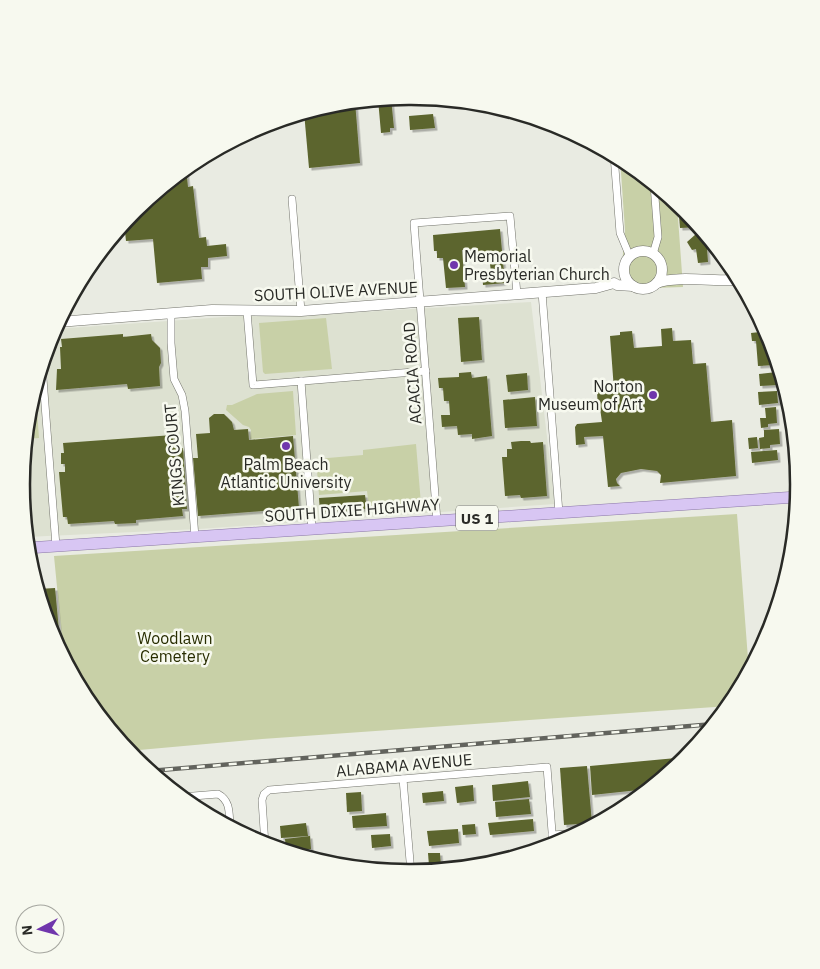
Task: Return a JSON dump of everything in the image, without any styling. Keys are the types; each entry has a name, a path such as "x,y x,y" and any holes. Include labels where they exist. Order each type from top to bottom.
{"main road":[{"name":"SOUTH DIXIE HIGHWAY","path":"35,547 789,498"}],"street":[{"path":"615,165 620,233 630,257"},
{"path":"652,254 658,237 655,194"},
{"path":"292,199 301,311"},
{"name":"ACACIA ROAD","path":"437,521 414,223 510,216 517,294"},
{"path":"614,283 630,257 641,252 652,254 674,279"},
{"path":"625,266 626,278 633,286 643,289 674,279 730,280"},
{"path":"657,283 660,278 661,266"},
{"name":"SOUTH OLIVE AVENUE","path":"67,321 212,310 301,311 596,288 614,283 617,285 633,286"},
{"path":"542,292 559,513"},
{"path":"247,311 253,385 426,372"},
{"name":"KINGS COURT","path":"171,313 174,379 182,395 185,411 195,537"},
{"path":"300,381 312,529"},
{"path":"43,384 56,546"},
{"name":"ALABAMA AVENUE","path":"265,836 262,800 264,794 269,790 547,767 552,835"},
{"path":"403,779 410,864"},
{"path":"193,796 218,794 225,798 228,805 229,819"},
{"path":"552,835 559,834"}],"shaded area":[{"name":"Palm Beach Atlantic University","path":"531,302 555,504 199,529 33,537 30,484 33,435 43,386 64,328 238,316 329,314"}],"green space":[{"path":"621,169 661,199 678,215 683,287 620,289 625,230"},
{"path":"326,318 332,369 265,374 263,372 259,323"},
{"path":"293,391 296,435 250,439 251,430 249,427 243,425 226,410 227,405 232,405 257,394"},
{"path":"37,410 39,438 33,438"},
{"path":"416,444 421,504 369,507 367,491 319,495 316,459 363,455 363,450"},
{"name":"Woodlawn Cemetery","path":"737,514 748,659 718,707 262,739 138,750 94,696 69,653 62,636 54,556"}],"building":[{"path":"392,105 394,128 390,128 390,132 381,133 379,106"},
{"path":"356,109 360,163 309,168 305,119"},
{"path":"433,114 435,128 410,130 409,116"},
{"path":"187,177 188,187 193,186 199,238 206,237 207,246 226,244 227,256 208,258 208,267 201,267 202,279 157,283 153,239 126,241 125,233 141,216"},
{"path":"679,216 690,227 680,228"},
{"name":"Memorial Presbyterian Church","path":"500,229 505,283 483,285 482,272 491,272 489,256 479,256 478,248 462,250 465,287 446,288 443,258 437,258 437,251 434,251 433,235"},
{"path":"696,234 707,248 708,262 698,263 696,249 692,250 687,242"},
{"path":"479,317 482,360 461,362 458,318"},
{"path":"672,328 673,341 691,340 693,364 706,363 711,422 732,420 736,476 660,483 661,475 657,471 641,469 621,473 616,479 620,486 608,487 603,436 584,437 585,444 576,445 575,427 577,424 602,422 600,408 598,408 597,392 614,390 610,336 620,335 620,332 632,331 634,348 662,346 661,329"},
{"path":"758,332 771,365 758,366 756,341 752,341 751,333"},
{"path":"123,334 123,337 151,334 152,340 160,348 160,386 128,389 127,384 56,390 57,369 61,369 61,339"},
{"path":"471,372 472,378 487,376 492,436 472,439 472,434 458,435 457,426 442,427 441,415 450,415 449,401 444,401 443,388 439,388 438,378 459,377 459,373"},
{"path":"773,372 777,385 760,386 759,374"},
{"path":"527,373 528,390 508,392 506,375"},
{"path":"777,391 778,403 759,405 758,392"},
{"path":"535,397 537,426 505,428 503,400"},
{"path":"776,407 777,423 768,424 768,427 761,428 760,418 766,418 765,408"},
{"path":"214,414 224,414 232,422 234,430 248,429 249,440 293,436 299,508 198,516 193,458 198,458 196,434 210,433 209,418"},
{"path":"779,429 780,444 760,449 759,438 764,437 764,430"},
{"path":"173,435 174,447 177,446 177,449 183,448 187,509 182,509 183,516 136,520 136,523 115,524 114,521 68,524 67,517 63,517 59,472 65,472 65,464 61,464 61,453 64,453 63,443"},
{"path":"757,437 758,448 749,449 748,438"},
{"path":"530,441 531,443 543,442 547,496 521,498 520,495 505,496 502,457 507,457 507,449 512,449 511,442"},
{"path":"777,450 778,460 752,463 751,452"},
{"path":"365,495 367,509 320,512 319,498"},
{"path":"55,588 59,630 50,607 45,589"},
{"path":"673,758 635,790 592,795 590,766"},
{"path":"587,766 592,818 580,824 564,825 560,768"},
{"path":"528,781 530,797 493,801 492,785"},
{"path":"473,785 474,801 457,803 455,787"},
{"path":"443,791 444,801 423,803 422,793"},
{"path":"361,792 362,811 347,812 346,793"},
{"path":"529,799 531,814 496,817 495,802"},
{"path":"386,813 387,826 353,828 352,816"},
{"path":"533,819 534,831 490,835 488,823"},
{"path":"306,823 308,836 281,838 280,826"},
{"path":"475,824 476,834 463,835 462,825"},
{"path":"458,829 459,843 429,846 427,831"},
{"path":"390,834 391,846 372,848 371,835"},
{"path":"310,836 311,849 305,850 285,843 285,839"},
{"path":"428,853 440,853 441,863 429,864"}],"railway":[{"path":"159,770 704,725"}],"place":[{"name":"Memorial Presbyterian Church","path":"454,265"},
{"name":"Norton Museum of Art","path":"653,395"},
{"name":"Palm Beach Atlantic University","path":"286,446"}]}
